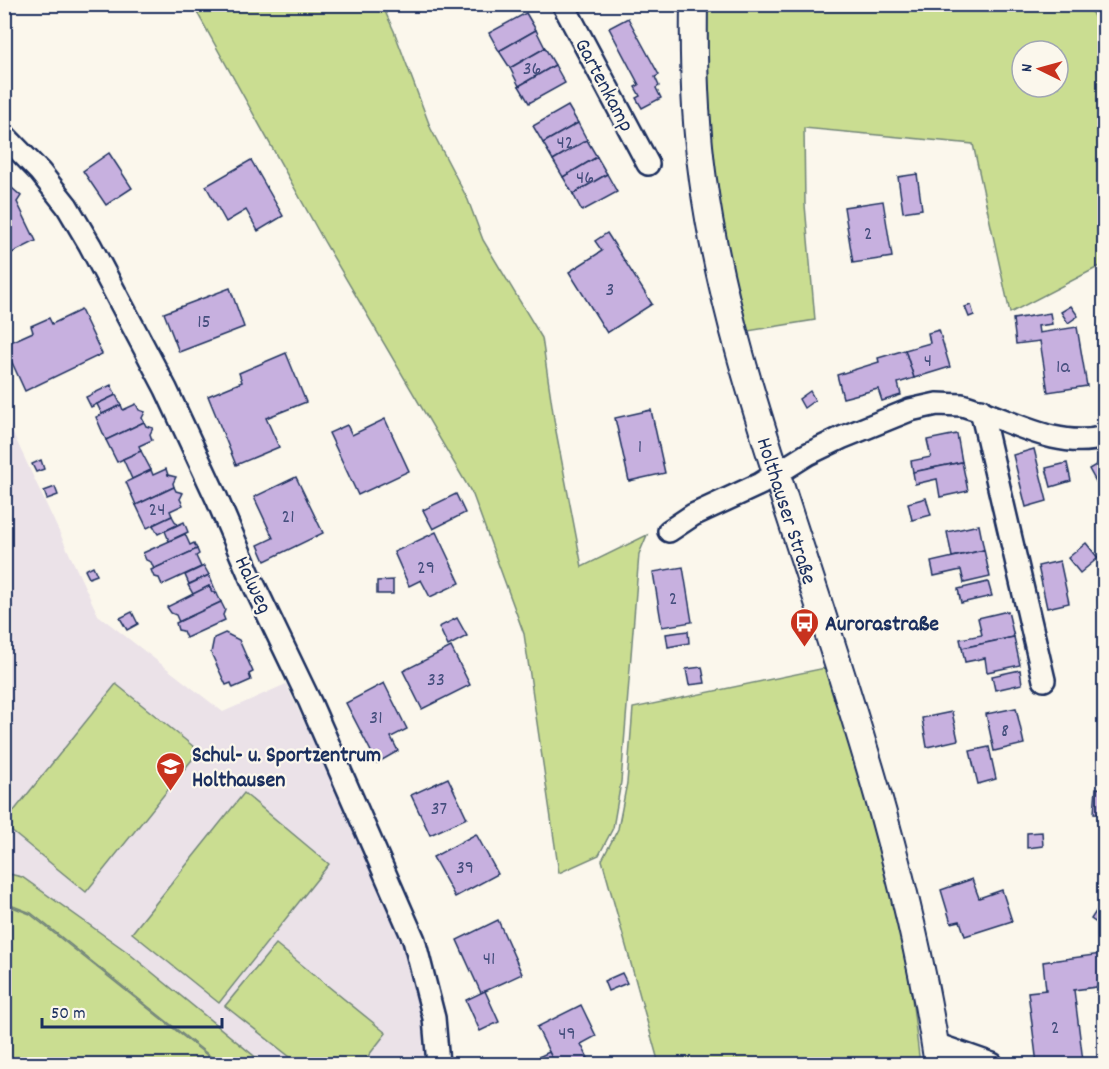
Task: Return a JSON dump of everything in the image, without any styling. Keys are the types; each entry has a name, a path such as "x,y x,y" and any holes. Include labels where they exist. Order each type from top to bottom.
{"street":[{"name":"Gartenkamp","path":"563,4 648,164"},
{"name":"Holthauser Straße","path":"694,4 696,115 708,214 735,330 776,473 852,706 894,854 936,1054 993,1065"},
{"name":"Halweg","path":"4,135 40,171 67,206 166,389 252,581 310,702 414,939 434,1018 438,1065"},
{"path":"669,531 693,515 760,484 833,442 910,410 950,404 981,410 1050,436 1085,441 1104,437"},
{"path":"981,410 1044,680"}],"shaded area":[{"name":"Schul- u. Sportzentrum Holthausen","path":"4,414 98,615 223,712 286,684 375,872 402,943 425,1018 427,1064 5,1064"}],"green space":[{"path":"193,5 382,5 431,129 468,200 483,240 542,338 555,426 582,567 647,535 639,554 621,782 613,828 599,855 559,873 524,634 473,495 325,243"},
{"path":"704,5 1088,5 1104,36 1104,264 1010,313 973,144 804,128 805,205 815,320 742,332 709,178"},
{"path":"825,668 869,806 905,940 920,1064 659,1064 602,860 618,829 627,783 633,708"},
{"path":"116,684 199,751 86,892 5,826 5,822"},
{"path":"244,793 329,864 219,1003 132,933"},
{"path":"5,873 22,877 126,951 264,1064 220,1064 31,913 5,903"},
{"path":"5,904 30,914 218,1064 5,1064"},
{"path":"276,944 386,1033 362,1064 299,1064 225,1006"}],"building":[{"path":"484,4 500,4 488,12"},
{"path":"526,13 536,30 499,51 489,33"},
{"path":"628,18 659,75 655,77 659,86 656,88 661,98 642,108 636,98 640,96 635,87 639,85 609,28"},
{"path":"536,30 545,48 510,68 499,51"},
{"path":"545,48 555,65 519,86 510,68"},
{"path":"555,65 565,83 529,103 519,86"},
{"path":"568,106 578,123 543,143 533,126"},
{"path":"578,123 587,140 553,160 543,143"},
{"path":"587,140 597,157 563,177 553,160"},
{"path":"109,153 132,188 106,205 83,171"},
{"path":"597,157 607,174 573,194 563,177"},
{"path":"251,160 283,216 258,231 246,210 226,222 206,186"},
{"path":"607,174 617,192 582,211 573,194"},
{"path":"917,174 922,209 903,212 898,177"},
{"path":"5,182 21,196 17,202 36,241 4,257"},
{"path":"883,201 892,257 853,263 844,207"},
{"path":"607,233 652,304 607,333 569,272 602,251 595,241"},
{"path":"230,288 244,327 179,352 164,313"},
{"path":"971,305 974,315 969,317 965,307"},
{"path":"1071,306 1078,316 1068,323 1061,312"},
{"path":"81,310 102,354 25,391 4,345 33,332 31,326 49,318 52,324"},
{"path":"1050,313 1052,324 1038,326 1039,333 1077,327 1087,386 1048,392 1040,341 1016,344 1013,319"},
{"path":"939,330 950,367 914,378 905,350 930,343 928,333"},
{"path":"905,350 914,378 898,383 901,395 882,401 878,389 843,398 837,375 879,362 878,358"},
{"path":"286,353 306,402 266,418 279,447 236,465 208,396 242,382 239,373"},
{"path":"111,385 116,395 91,407 86,397"},
{"path":"810,391 815,400 804,408 799,399"},
{"path":"116,395 121,405 102,414 97,404"},
{"path":"136,404 139,410 145,412 142,418 144,422 106,440 96,417 121,405 123,410"},
{"path":"651,410 665,473 629,481 615,418"},
{"path":"385,419 409,471 358,495 329,433 347,425 352,435"},
{"path":"144,422 146,426 153,428 150,434 152,440 139,446 141,451 117,462 106,440"},
{"path":"957,434 962,462 913,472 911,461 931,457 927,440"},
{"path":"1034,449 1047,501 1026,507 1013,455"},
{"path":"141,451 151,470 132,479 123,459"},
{"path":"41,460 44,469 36,472 32,464"},
{"path":"1104,460 1104,496 1089,469"},
{"path":"962,462 968,491 940,497 937,479 915,484 913,472"},
{"path":"1067,463 1071,481 1051,487 1046,468"},
{"path":"166,469 168,475 176,477 174,487 136,505 126,482 151,470 153,475"},
{"path":"296,477 323,533 265,561 258,545 273,538 254,497"},
{"path":"55,487 58,495 47,499 44,491"},
{"path":"174,487 176,491 183,493 180,499 183,505 170,511 172,516 147,528 136,505"},
{"path":"456,494 465,513 433,529 423,510"},
{"path":"926,498 931,515 912,520 908,503"},
{"path":"172,516 177,525 158,534 153,525"},
{"path":"184,522 188,532 169,541 165,531"},
{"path":"979,525 984,550 952,557 947,532"},
{"path":"436,532 460,583 430,597 421,580 409,586 394,552"},
{"path":"185,534 190,545 194,543 197,549 154,569 151,562 146,560 143,553"},
{"path":"1086,543 1098,558 1080,573 1068,558"},
{"path":"197,549 199,554 196,556 201,567 162,585 159,578 154,577 151,570"},
{"path":"984,550 990,577 964,583 961,570 934,576 931,562"},
{"path":"1060,561 1069,603 1047,608 1038,566"},
{"path":"93,566 97,575 89,578 85,570"},
{"path":"204,566 209,575 189,584 185,575"},
{"path":"683,567 692,622 662,627 653,572"},
{"path":"209,575 217,594 212,592 209,586 193,594 188,585"},
{"path":"393,580 393,594 377,594 377,581"},
{"path":"988,582 992,596 961,603 958,589"},
{"path":"209,586 221,602 179,622 176,615 171,613 167,607"},
{"path":"221,602 225,610 223,615 225,620 186,638 183,631 178,630 176,623"},
{"path":"1008,611 1014,637 962,648 960,639 982,635 978,618"},
{"path":"132,612 138,624 127,630 120,618"},
{"path":"457,618 467,636 448,646 439,627"},
{"path":"688,631 689,643 668,647 666,634"},
{"path":"225,633 239,640 253,672 249,674 251,680 233,688 231,683 226,685 211,653 214,638"},
{"path":"1014,637 1020,665 987,672 985,658 965,662 962,648"},
{"path":"451,647 470,685 422,709 403,671"},
{"path":"702,667 705,683 689,685 686,669"},
{"path":"1020,670 1022,684 995,690 992,676"},
{"path":"384,683 407,729 391,737 398,751 377,763 346,703"},
{"path":"1016,708 1024,744 994,751 986,714"},
{"path":"952,712 958,740 927,747 922,718"},
{"path":"989,747 996,779 978,784 970,751"},
{"path":"448,778 467,818 430,835 411,795"},
{"path":"1096,788 1104,789 1104,814 1094,813"},
{"path":"1042,832 1043,846 1027,848 1027,833"},
{"path":"476,834 498,874 455,897 433,857"},
{"path":"972,879 979,898 1002,890 1012,921 965,936 960,921 951,923 941,890"},
{"path":"1104,899 1104,928 1091,919"},
{"path":"498,920 522,974 481,993 457,940"},
{"path":"1101,954 1102,960 1104,959 1104,986 1074,990 1083,1061 1037,1064 1028,992 1046,990 1043,962"},
{"path":"622,973 627,983 608,991 604,981"},
{"path":"485,991 499,1022 480,1031 466,1000"},
{"path":"581,1005 596,1036 581,1044 591,1064 555,1064 537,1027"},
{"path":"549,1052 555,1064 524,1064"}],"place":[{"name":"Aurorastraße","path":"804,648"},
{"name":"Schul- u. Sportzentrum Holthausen","path":"171,792"}]}
